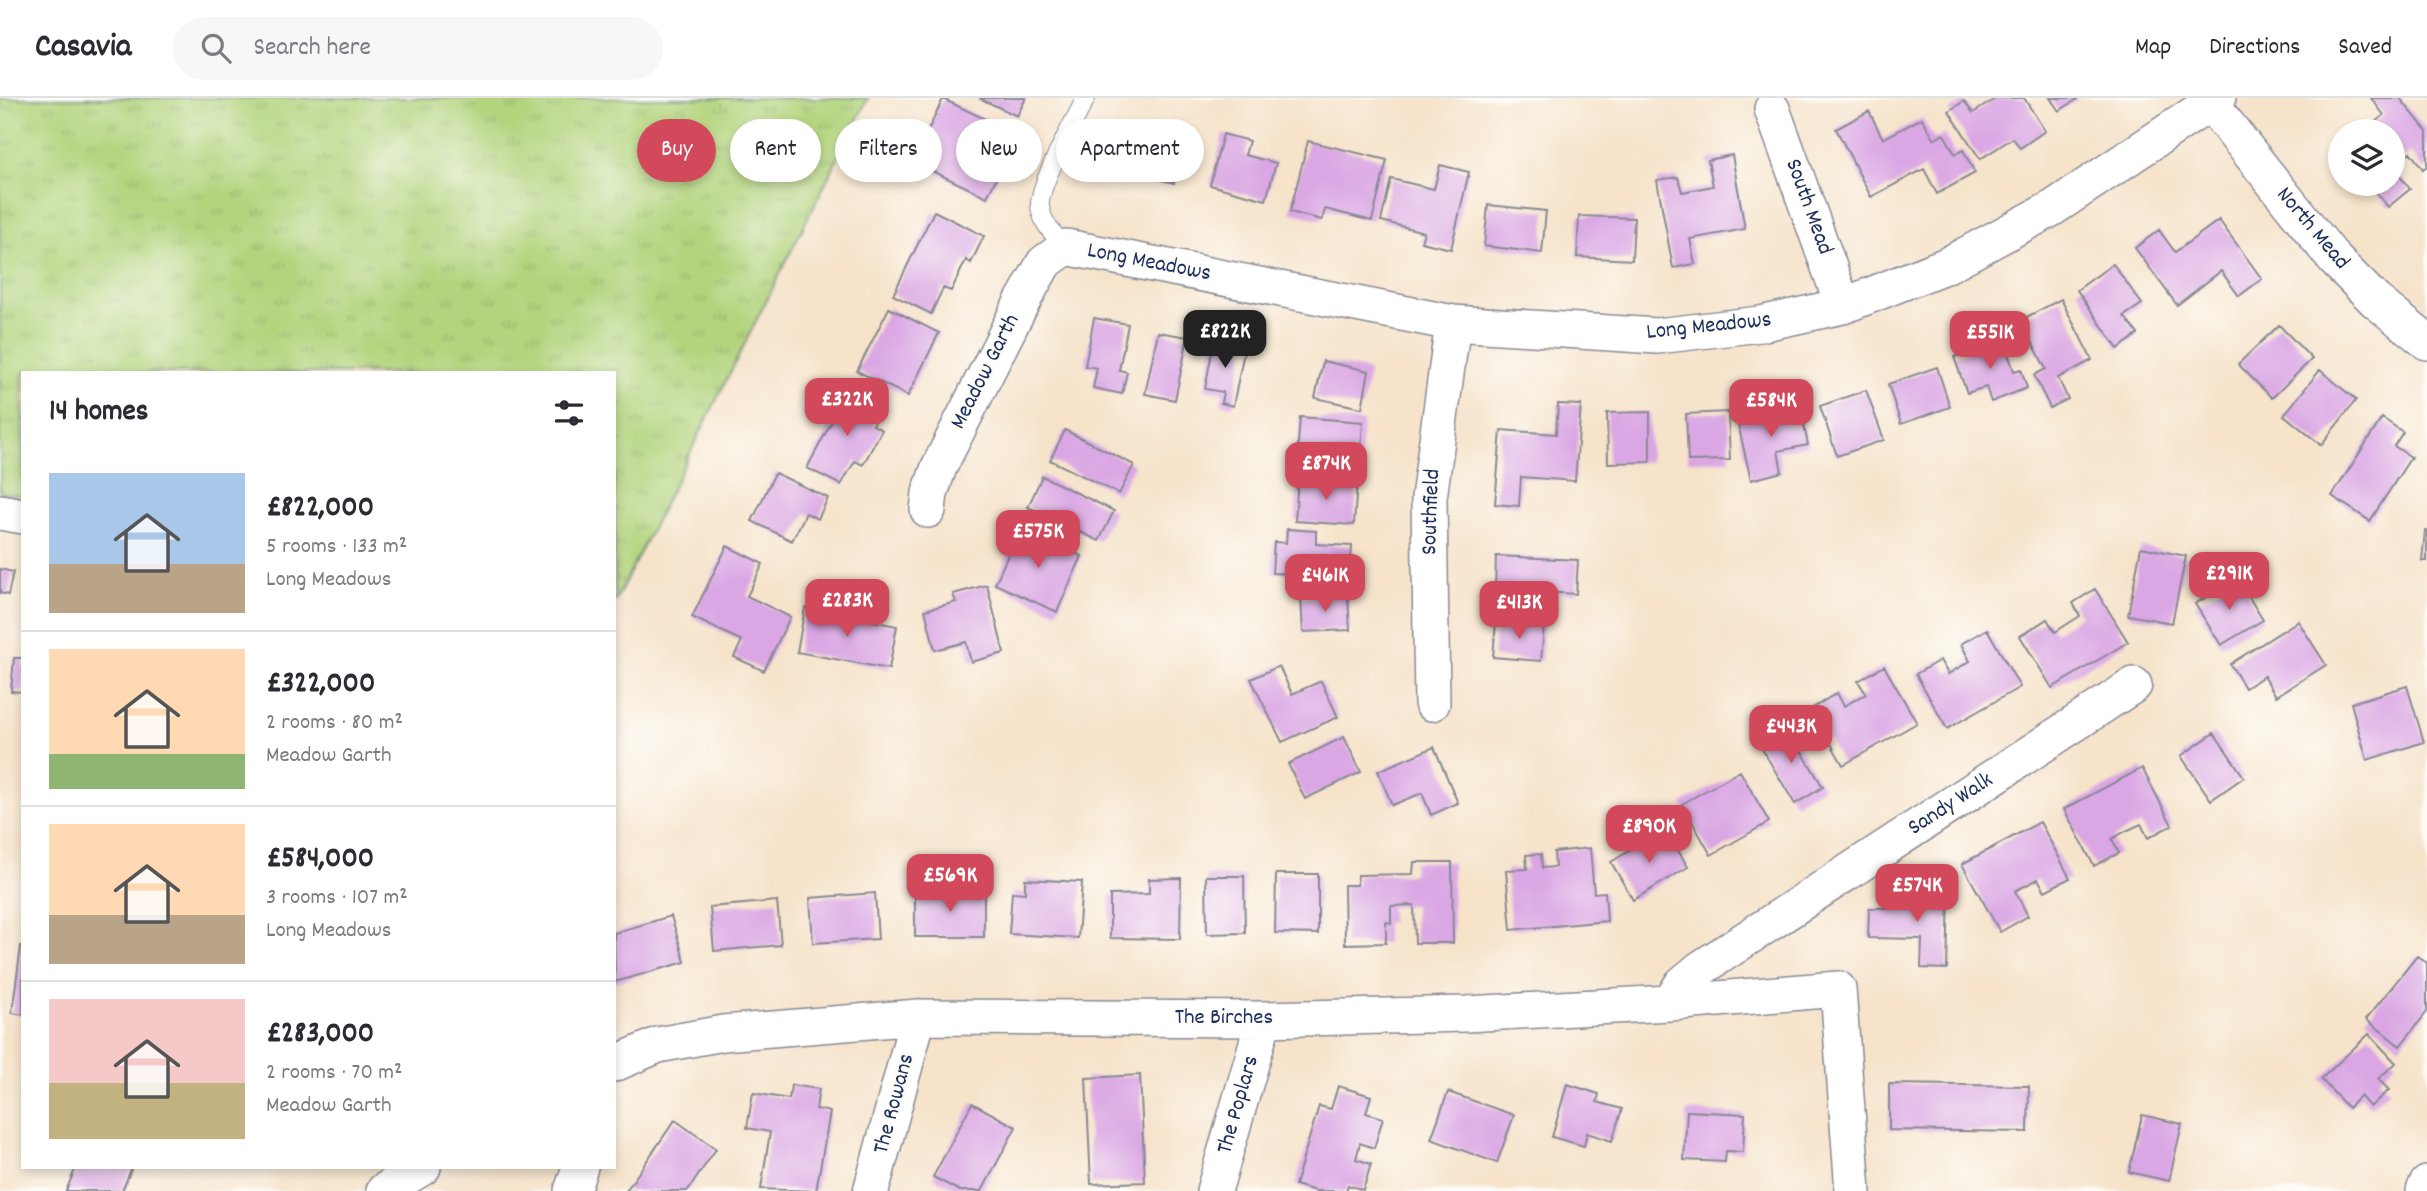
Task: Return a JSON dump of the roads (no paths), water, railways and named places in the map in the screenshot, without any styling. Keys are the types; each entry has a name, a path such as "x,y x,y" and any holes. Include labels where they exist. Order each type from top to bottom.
{"street":[{"name":"Long Meadows","path":"1066,247 1453,323 1657,336 1760,324 1843,306 1947,265 2053,208 2214,101"},
{"name":"North Mead","path":"2214,101 2336,260 2376,300 2427,342"},
{"name":"South Mead","path":"1772,109 1843,306"},
{"name":"Meadow Garth","path":"928,510 930,493 939,467 1020,306 1044,263 1066,247"},
{"name":"Southfield","path":"1432,703 1429,498 1453,323"},
{"path":"0,512 21,516"},
{"name":"Sandy Walk","path":"1670,1003 1682,984 1700,969 2134,685"},
{"name":"The Birches","path":"616,1062 658,1045 723,1033 918,1017 1264,1019 1466,1014 1670,1003 1838,989 1853,1191"},
{"name":"The Rowans","path":"871,1191 918,1017"},
{"name":"The Poplars","path":"1214,1191 1264,1019"},
{"path":"384,1191 420,1169"},
{"path":"572,1191 579,1169"},
{"path":"2424,1191 2427,1184"}],"lane":[{"path":"1066,247 1046,226 1039,205 1046,182 1086,98"}]}
